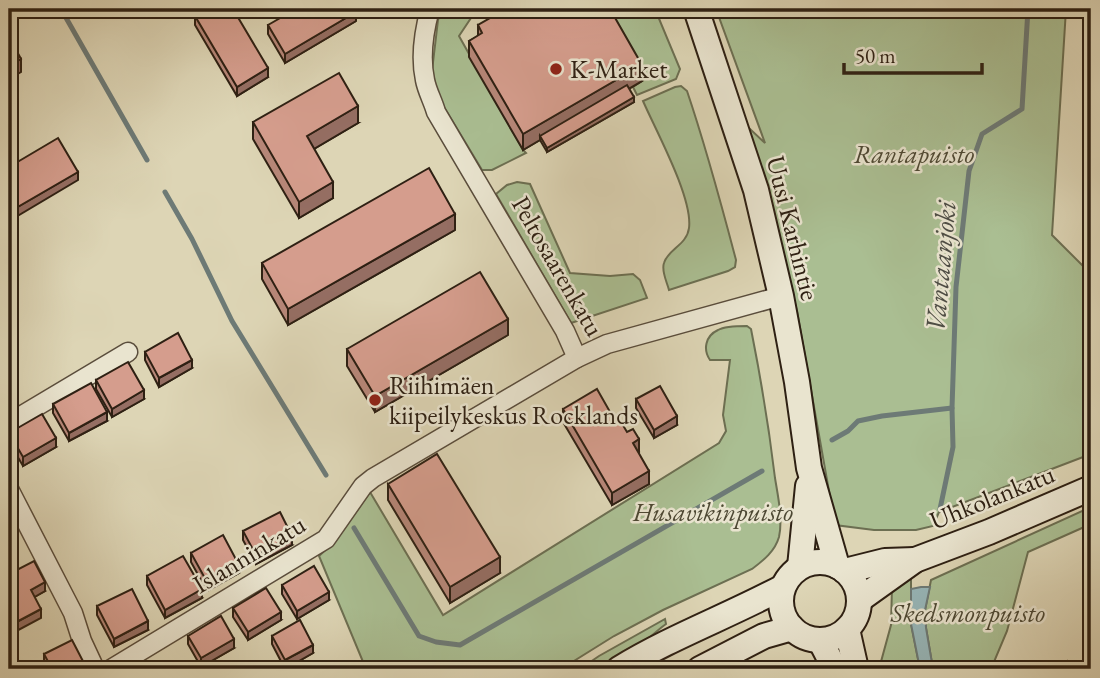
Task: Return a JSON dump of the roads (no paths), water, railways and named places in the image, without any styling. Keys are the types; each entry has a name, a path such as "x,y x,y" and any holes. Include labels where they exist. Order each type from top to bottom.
{"street":[{"name":"Peltosaarenkatu","path":"430,9 423,58 425,80 436,111 565,331 577,358 607,344 781,296"},
{"name":"Uusi Karhintie","path":"696,9 756,190 781,296 809,468 841,569"},
{"path":"9,423 128,352"},
{"name":"Islanninkatu","path":"111,669 326,538 363,486 373,478 577,358"},
{"name":"Uusi Karhintie","path":"800,567 809,468"},
{"name":"Uhkolankatu","path":"859,600 915,560 989,532 1091,488"},
{"path":"9,489 73,612 95,669"},
{"name":"Uhkolankatu","path":"841,569 885,561 915,560"},
{"path":"825,562 841,569 852,579 857,589 859,600 853,621 846,629 830,638 820,640 800,634 785,619 781,598 783,587 800,567 812,563 825,562"},
{"path":"619,669 638,657 783,587"},
{"path":"700,669 764,636 792,628"},
{"path":"846,629 856,669"},
{"path":"820,640 835,669"}],"water":[{"path":"930,587 925,610 933,669 920,669 911,624 911,589"}],"waterway":[{"path":"61,9 147,160"},
{"name":"Vantaanjoki","path":"940,509 953,447 956,287 969,171 982,134 1022,109 1028,9"},
{"path":"165,192 192,239 232,321 326,475"},
{"path":"832,440 848,431 858,421 952,408"},
{"path":"354,528 419,636 436,642 460,645 762,471"}],"place":[{"name":"K-Market","path":"556,69"},
{"name":"Riihimäen kiipeilykeskus Rocklands","path":"375,400"}],"park label":[{"name":"Rantapuisto","path":"914,154"},
{"name":"Husavikinpuisto","path":"713,512"},
{"name":"Skedsmonpuisto","path":"968,613"}]}
